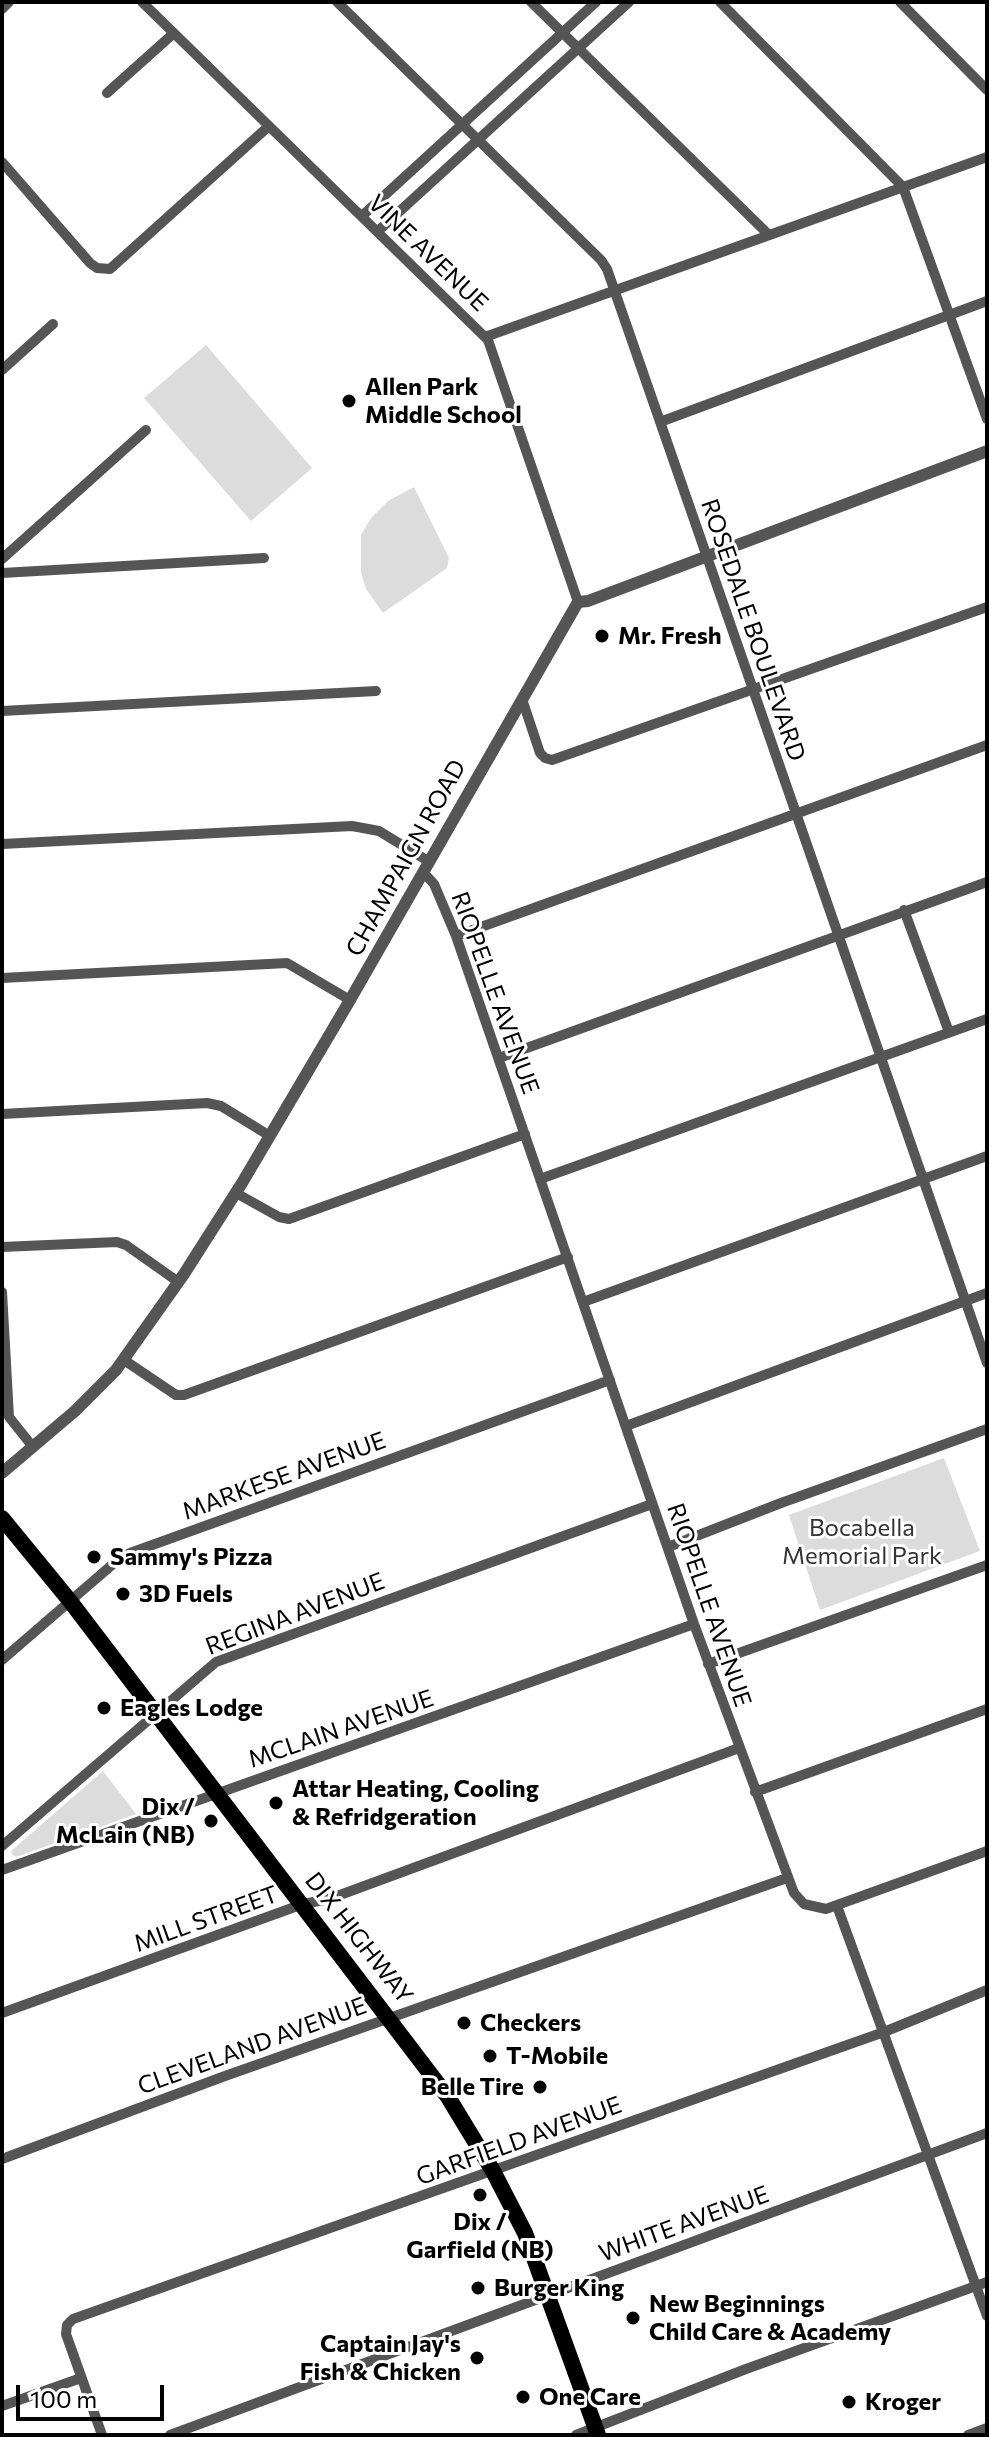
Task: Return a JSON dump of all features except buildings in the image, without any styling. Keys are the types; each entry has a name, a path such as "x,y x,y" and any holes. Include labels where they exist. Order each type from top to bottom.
{"main road":[{"name":"DIX HIGHWAY","path":"2,1518 70,1601 448,2097 493,2171 525,2233 596,2431"}],"street":[{"path":"2,9 9,2"},
{"name":"VINE AVENUE","path":"142,2 485,337 492,349 578,602"},
{"name":"ROSEDALE BOULEVARD","path":"337,2 601,260 615,291 987,1363"},
{"path":"531,2 768,234"},
{"path":"362,216 596,2"},
{"path":"378,231 629,2"},
{"path":"720,2 903,187 987,419"},
{"path":"900,2 987,90"},
{"path":"107,93 174,33"},
{"path":"2,162 90,263 103,269 116,265 269,126"},
{"path":"485,337 987,157"},
{"path":"660,422 987,301"},
{"path":"2,370 53,324"},
{"path":"2,559 146,430"},
{"path":"578,602 588,601 987,451"},
{"path":"2,573 264,558"},
{"name":"CHAMPAIGN ROAD","path":"2,1473 75,1411 124,1360 236,1193 578,602"},
{"path":"522,699 540,753 552,760 987,607"},
{"path":"2,711 376,691"},
{"path":"456,936 987,745"},
{"path":"2,844 352,826 379,831 426,867"},
{"name":"RIOPELLE AVENUE","path":"426,867 456,936 708,1664 787,1878 804,1904 818,1909 837,1906"},
{"path":"499,1058 987,882"},
{"path":"904,910 949,1032"},
{"path":"2,978 287,963 350,1000"},
{"path":"540,1179 987,1019"},
{"path":"2,1114 207,1103 221,1106 270,1136"},
{"path":"236,1193 279,1217 289,1219 525,1134"},
{"path":"583,1302 987,1156"},
{"path":"2,1247 117,1242 177,1281"},
{"path":"124,1360 176,1395 184,1395 568,1257"},
{"path":"2,1292 9,1417 33,1447"},
{"path":"626,1426 987,1293"},
{"name":"MARKESE AVENUE","path":"2,1660 120,1558 130,1553 610,1380"},
{"path":"2,1420 33,1447"},
{"path":"668,1547 987,1429"},
{"name":"REGINA AVENUE","path":"2,1846 154,1712 216,1662 652,1504"},
{"path":"708,1664 987,1565"},
{"name":"MCLAIN AVENUE","path":"2,1870 694,1624"},
{"path":"755,1792 987,1709"},
{"name":"MILL STREET","path":"2,2013 303,1904 329,1899 739,1748"},
{"path":"987,1851 837,1906 929,2155 982,2284 987,2316"},
{"name":"CLEVELAND AVENUE","path":"2,2159 787,1878"},
{"name":"GARFIELD AVENUE","path":"81,2378 66,2334 66,2328 73,2319 884,2032 987,1990"},
{"name":"WHITE AVENUE","path":"170,2435 987,2133"},
{"path":"576,2435 596,2431 773,2358 982,2284"},
{"path":"2,2406 81,2378 102,2435"},
{"path":"968,2435 987,2428"}],"green space":[{"path":"206,345 312,468 251,521 144,398"},
{"path":"414,487 449,558 447,568 383,613 366,589 361,572 361,535 371,518 388,501"},
{"name":"Bocabella Memorial Park","path":"944,1458 980,1551 820,1610 789,1515"},
{"path":"103,1771 136,1814 16,1857 12,1855 11,1851"}],"place":[{"name":"Allen Park Middle School","path":"349,401"},
{"name":"Mr. Fresh","path":"602,636"},
{"name":"Sammy's Pizza","path":"94,1557"},
{"name":"3D Fuels","path":"123,1594"},
{"name":"Eagles Lodge","path":"104,1708"},
{"name":"Attar Heating, Cooling & Refridgeration","path":"276,1803"},
{"name":"Dix / McLain (NB)","path":"211,1821"},
{"name":"Checkers","path":"464,2023"},
{"name":"T-Mobile","path":"490,2056"},
{"name":"Belle Tire","path":"540,2087"},
{"name":"Dix / Garfield (NB)","path":"480,2195"},
{"name":"Burger King","path":"478,2288"},
{"name":"New Beginnings Child Care & Academy","path":"633,2318"},
{"name":"Captain Jay's Fish & Chicken","path":"477,2358"},
{"name":"One Care","path":"523,2397"},
{"name":"Kroger","path":"849,2402"}]}
